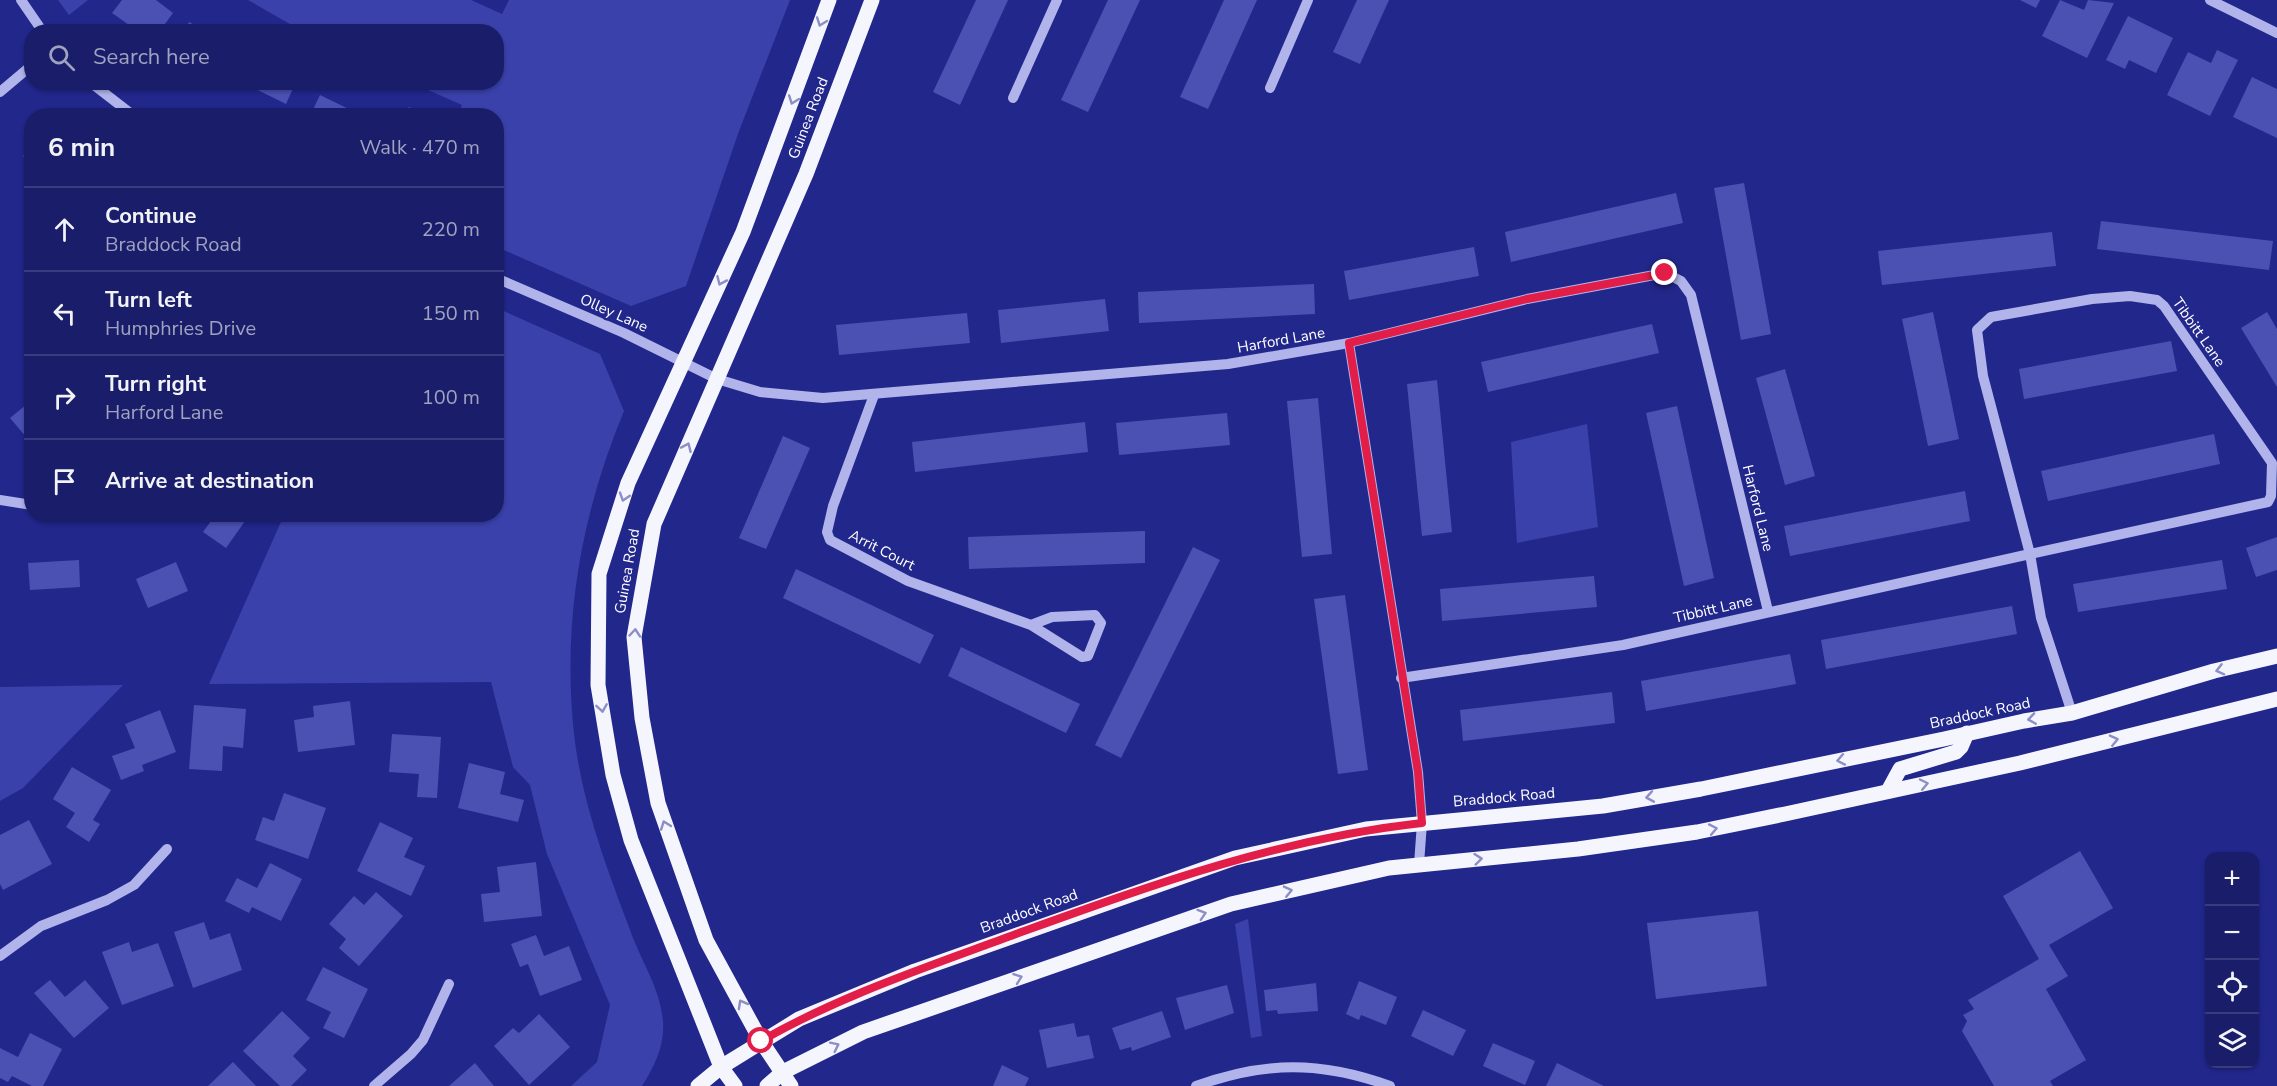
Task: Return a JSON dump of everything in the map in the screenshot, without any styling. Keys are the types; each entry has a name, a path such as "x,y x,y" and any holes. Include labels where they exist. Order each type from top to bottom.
{"main road":[{"name":"Guinea Road","path":"735,1086 721,1067 631,840 613,775 598,685 599,574 628,483 650,430 684,362 743,232 830,0"},
{"name":"Guinea Road","path":"791,1086 761,1041 706,940 658,803 642,718 634,637 654,524 806,174 872,0"},
{"name":"Braddock Road","path":"698,1086 721,1067 799,1019 915,971 1235,858 1366,829 1602,806 1701,789 2072,713 2214,671 2277,656"},
{"path":"767,1086 783,1072 863,1032 1231,904 1389,868 1578,849 1697,832 2020,763 2277,699"},
{"path":"1888,791 1900,769 1956,752 1961,747 1967,733"}],"street":[{"path":"21,0 38,24"},
{"path":"1013,98 1057,0"},
{"path":"1270,88 1308,0"},
{"path":"2210,0 2277,33"},
{"path":"0,92 24,71"},
{"path":"100,90 124,108"},
{"name":"Harford Lane","path":"717,379 760,392 823,398 1228,364 1349,343 1527,299 1665,273 1680,281 1690,295 1768,611"},
{"name":"Olley Lane","path":"504,282 717,379"},
{"name":"Tibbitt Lane","path":"1401,678 1623,645 1768,611 2030,554 2268,502 2271,496 2272,463 2164,306 2157,300 2130,296 2092,299 1991,317 1977,330 1983,376 2030,554 2041,618 2072,713"},
{"path":"1349,343 1401,678 1418,772 1422,823 1419,864"},
{"name":"Arrit Court","path":"874,395 833,506 827,532 831,540 909,581 1031,625 1082,657 1088,656 1092,650 1101,623 1095,615 1052,617 1031,625"},
{"path":"0,500 24,504"},
{"path":"0,956 41,926 107,900 127,889 167,849"},
{"path":"374,1086 411,1054 423,1040 449,984"},
{"path":"1196,1086 1240,1072 1301,1066 1343,1071 1390,1086"}],"shaded area":[{"path":"58,0 88,0 69,15"},
{"path":"248,0 471,0 502,14 509,0 790,0 739,131 686,286 631,306 504,250 504,108 461,108 462,105 428,90 504,90 504,24 290,24"},
{"path":"504,311 600,354 624,411 596,489 578,569 573,610 571,692 578,760 597,838 633,938 654,985 662,1014 662,1042 652,1069 642,1086 571,1086 597,1062 610,1005 547,854 530,785 513,767 491,682 209,684 281,522 504,522"},
{"path":"1587,424 1598,527 1517,543 1511,442"},
{"path":"123,685 23,788 0,801 0,687"},
{"path":"1248,919 1262,1036 1251,1038 1235,924"}],"building":[{"path":"122,0 156,0 173,13 165,24 128,24 112,13"},
{"path":"976,0 1008,0 960,105 933,92"},
{"path":"1108,0 1140,0 1088,112 1061,100"},
{"path":"1224,0 1257,0 1208,109 1180,97"},
{"path":"1357,0 1389,0 1360,64 1333,52"},
{"path":"2020,0 2040,0 2036,8"},
{"path":"2060,0 2084,10 2088,0 2114,3 2087,58 2042,36"},
{"path":"2128,16 2173,38 2156,73 2129,60 2125,69 2106,60"},
{"path":"2217,50 2238,60 2210,116 2167,95 2188,52 2211,63"},
{"path":"2252,77 2277,89 2277,138 2233,117"},
{"path":"257,90 292,90 286,104"},
{"path":"320,95 347,108 314,108"},
{"path":"1744,183 1771,334 1741,340 1714,188"},
{"path":"1676,193 1683,223 1511,262 1505,232"},
{"path":"2101,221 2273,241 2269,270 2097,249"},
{"path":"2052,232 2056,266 1882,285 1878,251"},
{"path":"1474,247 1479,276 1349,300 1344,271"},
{"path":"1314,284 1315,314 1139,323 1138,292"},
{"path":"1105,299 1109,331 1001,343 998,310"},
{"path":"1933,312 1959,439 1928,446 1902,319"},
{"path":"2267,312 2277,329 2277,387 2241,328"},
{"path":"967,313 970,343 839,355 836,325"},
{"path":"1652,324 1659,353 1488,392 1481,362"},
{"path":"2171,341 2177,371 2024,399 2019,369"},
{"path":"1785,369 1815,476 1785,485 1756,378"},
{"path":"1437,380 1452,532 1422,536 1407,384"},
{"path":"1318,398 1332,554 1302,557 1287,401"},
{"path":"1677,406 1714,578 1684,586 1646,413"},
{"path":"24,407 24,435 10,418"},
{"path":"1227,413 1230,445 1119,455 1116,423"},
{"path":"1085,422 1088,452 915,472 912,442"},
{"path":"2214,434 2220,464 2048,501 2041,471"},
{"path":"783,436 810,448 766,549 739,538"},
{"path":"1965,491 1970,521 1790,556 1784,526"},
{"path":"210,522 244,522 226,548 203,532"},
{"path":"1145,531 1145,563 969,569 968,537"},
{"path":"2277,537 2277,570 2256,577 2246,548"},
{"path":"1193,547 1220,560 1121,758 1095,745"},
{"path":"79,560 80,587 30,590 28,563"},
{"path":"2222,560 2227,589 2078,612 2073,584"},
{"path":"176,562 188,591 148,608 136,579"},
{"path":"796,569 934,635 920,664 783,598"},
{"path":"1594,576 1597,607 1442,621 1440,589"},
{"path":"1345,595 1368,770 1338,774 1314,599"},
{"path":"2012,606 2017,634 1826,669 1821,640"},
{"path":"961,647 1080,704 1066,733 948,676"},
{"path":"1790,654 1796,684 1646,711 1641,681"},
{"path":"1612,692 1615,723 1463,741 1460,710"},
{"path":"350,701 355,745 298,752 294,720 314,717 313,706"},
{"path":"194,705 246,709 243,748 223,746 222,771 189,769"},
{"path":"160,710 176,752 142,765 144,771 121,780 112,756 135,748 125,724"},
{"path":"392,734 441,737 437,798 417,797 419,774 389,772"},
{"path":"469,763 505,772 500,794 524,800 518,822 458,808"},
{"path":"72,767 111,790 93,820 100,824 89,842 66,827 75,813 53,799"},
{"path":"284,793 326,808 308,859 255,840 263,817 274,821"},
{"path":"29,820 52,864 3,890 0,884 0,835"},
{"path":"380,822 413,838 404,857 425,866 411,896 357,871"},
{"path":"2080,851 2113,908 2049,945 2068,976 2046,989 2086,1060 2050,1081 2053,1086 1994,1086 1962,1031 1967,1021 1963,1015 1974,1009 1968,1000 2039,959 2003,896"},
{"path":"536,862 542,916 484,922 481,894 500,892 497,867"},
{"path":"270,863 302,879 281,921 252,907 249,913 225,901 237,878 257,888"},
{"path":"376,892 403,916 359,966 339,948 346,939 329,924 354,896 364,905"},
{"path":"1758,911 1767,986 1656,999 1647,923"},
{"path":"204,922 210,940 230,933 242,970 193,988 174,932"},
{"path":"536,935 544,956 569,946 582,980 540,996 528,964 520,967 511,944"},
{"path":"129,942 132,952 158,943 174,986 122,1005 102,952"},
{"path":"323,967 368,989 344,1038 323,1028 331,1012 306,1000"},
{"path":"50,980 65,997 85,980 109,1008 74,1038 34,993"},
{"path":"1359,981 1397,997 1386,1025 1361,1015 1359,1020 1346,1014"},
{"path":"1316,983 1318,1011 1278,1014 1277,1010 1266,1011 1264,990"},
{"path":"1227,985 1234,1013 1185,1030 1176,998"},
{"path":"1423,1010 1466,1030 1453,1056 1411,1036"},
{"path":"282,1011 310,1038 293,1056 307,1070 291,1086 280,1086 243,1051"},
{"path":"1162,1011 1171,1037 1132,1051 1131,1047 1120,1050 1112,1028"},
{"path":"539,1014 570,1047 529,1085 494,1046 513,1028 519,1033"},
{"path":"1074,1023 1077,1037 1089,1035 1094,1058 1047,1068 1039,1030"},
{"path":"30,1033 62,1049 43,1086 32,1086 12,1076 8,1082 0,1078 0,1048 18,1057"},
{"path":"1493,1043 1535,1061 1525,1085 1483,1066"},
{"path":"233,1062 256,1086 208,1086"},
{"path":"475,1063 494,1086 449,1086"},
{"path":"1557,1063 1604,1086 1546,1086"},
{"path":"1002,1065 1029,1078 1025,1086 993,1086"}],"route":[{"path":"761,1041 799,1019 915,971 1235,858 1366,829 1422,823 1418,772 1401,678 1349,343 1527,299 1665,273"}]}
